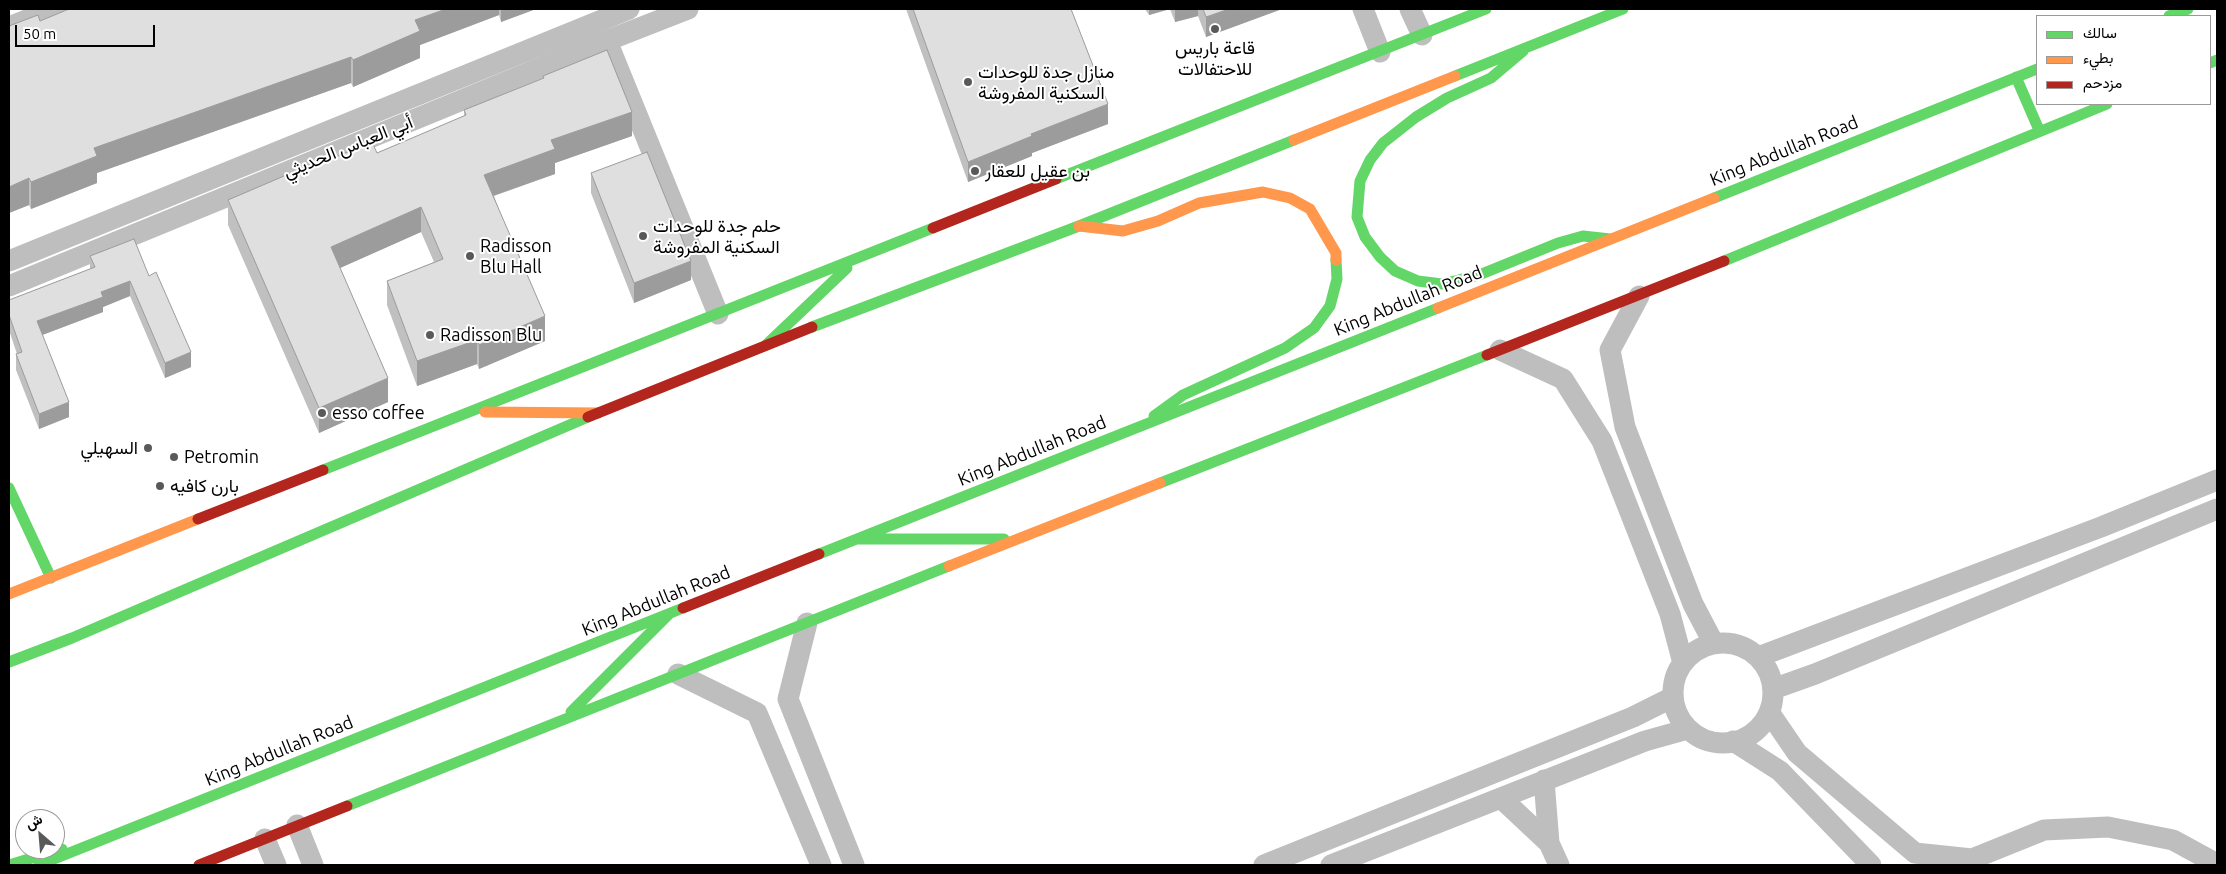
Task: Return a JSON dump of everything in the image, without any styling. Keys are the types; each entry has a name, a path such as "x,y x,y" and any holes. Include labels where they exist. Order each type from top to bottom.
{"main road":[{"path":"9,594 1486,9"},
{"path":"9,662 72,638 598,413 766,345 1079,226 1623,9"},
{"path":"2172,15 2188,9"},
{"path":"1528,47 1491,78 1439,102 1383,143 1370,160 1360,181 1357,217 1365,237 1380,257 1395,271 1418,281 1442,284 1479,274 1558,243 1584,236 1610,239"},
{"name":"King Abdullah Road","path":"39,865 2036,69"},
{"path":"2016,77 2039,130"},
{"path":"199,865 1017,539 1639,296 2039,130 2104,105"},
{"path":"1079,226 1123,231 1158,221 1199,203 1262,192 1290,198 1310,209 1336,253 1337,279 1330,306 1314,328 1285,348 1183,395 1140,426"},
{"path":"766,345 858,258"},
{"path":"470,412 598,413"},
{"path":"9,488 12,503 51,578"},
{"path":"858,539 1017,539"},
{"path":"563,720 669,614"},
{"path":"9,669 72,638"},
{"path":"9,865 115,835"}],"street":[{"path":"9,27 54,9"},
{"name":"أبي العباس الحديثي","path":"9,261 588,17 629,9"},
{"name":"أبي العباس الحديثي","path":"9,286 688,9"},
{"path":"1363,9 1380,52"},
{"path":"1410,9 1422,35"},
{"path":"607,41 718,314"},
{"path":"1639,296 1610,350 1625,428 1694,604 1714,644"},
{"path":"1500,350 1563,379 1602,441 1670,614 1684,663"},
{"path":"1758,657 2101,527 2217,480"},
{"path":"1773,689 1815,674 2217,509"},
{"path":"807,623 788,699 854,865"},
{"path":"1714,644 1738,645 1758,657 1771,677 1773,689 1769,712 1763,722 1754,731 1733,741 1709,740 1688,728 1676,708 1674,697 1674,685 1684,663 1702,648 1714,644"},
{"path":"678,674 758,713 821,865"},
{"path":"1264,865 1633,717 1674,697"},
{"path":"1769,712 1797,753 1915,854 1969,862 2044,830 2108,827 2174,840 2217,864"},
{"path":"1331,865 1645,741 1688,728"},
{"path":"1733,741 1780,771 1871,865"},
{"path":"1544,780 1549,843 1559,865"},
{"path":"1501,798 1549,843"},
{"path":"297,826 313,865"},
{"path":"265,838 276,865"}],"building":[{"path":"69,9 446,9 415,20 420,31 353,60 351,57 94,148 97,156 31,182 29,178 9,187 9,26 38,15 40,21"},
{"path":"913,9 1071,9 1108,104 1031,134 1032,136 968,162"},
{"path":"1203,9 1229,9 1206,17"},
{"path":"607,50 632,112 551,140 555,149 484,175 545,316 479,345 477,340 417,361 387,281 443,259 421,207 331,247 388,378 319,408 228,200 298,170 299,172 372,142 377,153 466,115 464,110"},
{"name":"حلم جدة للوحدات السكنية المفروشة","path":"647,152 691,261 634,283 591,173"},
{"path":"134,239 149,276 156,272 191,352 165,363 130,281 101,292 103,297 37,321 69,402 39,414 16,354 22,352 9,315 9,300 95,267 90,256"}],"traffic: fast":[{"path":"1056,179 1486,9"},
{"path":"1455,76 1623,9"},
{"path":"2172,15 2188,9"},
{"path":"1523,51 1491,78 1447,98 1416,117 1383,143 1370,160 1360,181 1357,217 1365,237 1380,257 1395,271 1418,281 1442,284 1479,275 1558,243 1583,236 1610,239"},
{"path":"2211,63 2217,60"},
{"path":"1714,198 2036,69"},
{"path":"2016,77 2039,130"},
{"path":"1724,261 2105,105"},
{"path":"812,327 1079,226 1294,140"},
{"path":"323,470 933,228"},
{"path":"1154,416 1183,395 1285,348 1314,328 1330,306 1337,279 1336,260"},
{"path":"766,345 847,268"},
{"path":"819,554 1438,308"},
{"path":"1160,483 1487,355"},
{"path":"9,662 72,638 588,417"},
{"path":"9,488 51,578"},
{"path":"858,539 1004,539"},
{"path":"347,806 949,566"},
{"path":"39,865 683,608"},
{"path":"571,712 669,614"},
{"path":"9,865 29,859"}],"traffic: slow":[{"path":"1294,140 1455,76"},
{"path":"1079,226 1123,231 1158,221 1199,203 1263,192 1290,198 1310,209 1336,253 1336,260"},
{"path":"1438,308 1714,198"},
{"path":"485,412 598,413"},
{"path":"949,566 1160,483"},
{"path":"9,594 198,519"}],"traffic: jam":[{"path":"933,228 1056,179"},
{"path":"1487,355 1724,261"},
{"path":"588,417 812,327"},
{"path":"198,519 323,470"},
{"path":"683,608 819,554"},
{"path":"199,865 347,806"}],"place":[{"name":"قاعة باريس للاحتفالات","path":"1215,29"},
{"name":"منازل جدة للوحدات السكنية المفروشة","path":"968,82"},
{"name":"بن عقيل للعقار","path":"975,171"},
{"name":"حلم جدة للوحدات السكنية المفروشة","path":"643,236"},
{"name":"Radisson Blu Hall","path":"470,256"},
{"name":"Radisson Blu","path":"430,335"},
{"name":"esso coffee","path":"322,413"},
{"name":"السهيلي","path":"148,448"},
{"name":"Petromin","path":"174,457"},
{"name":"بارن كافيه","path":"160,486"}]}
